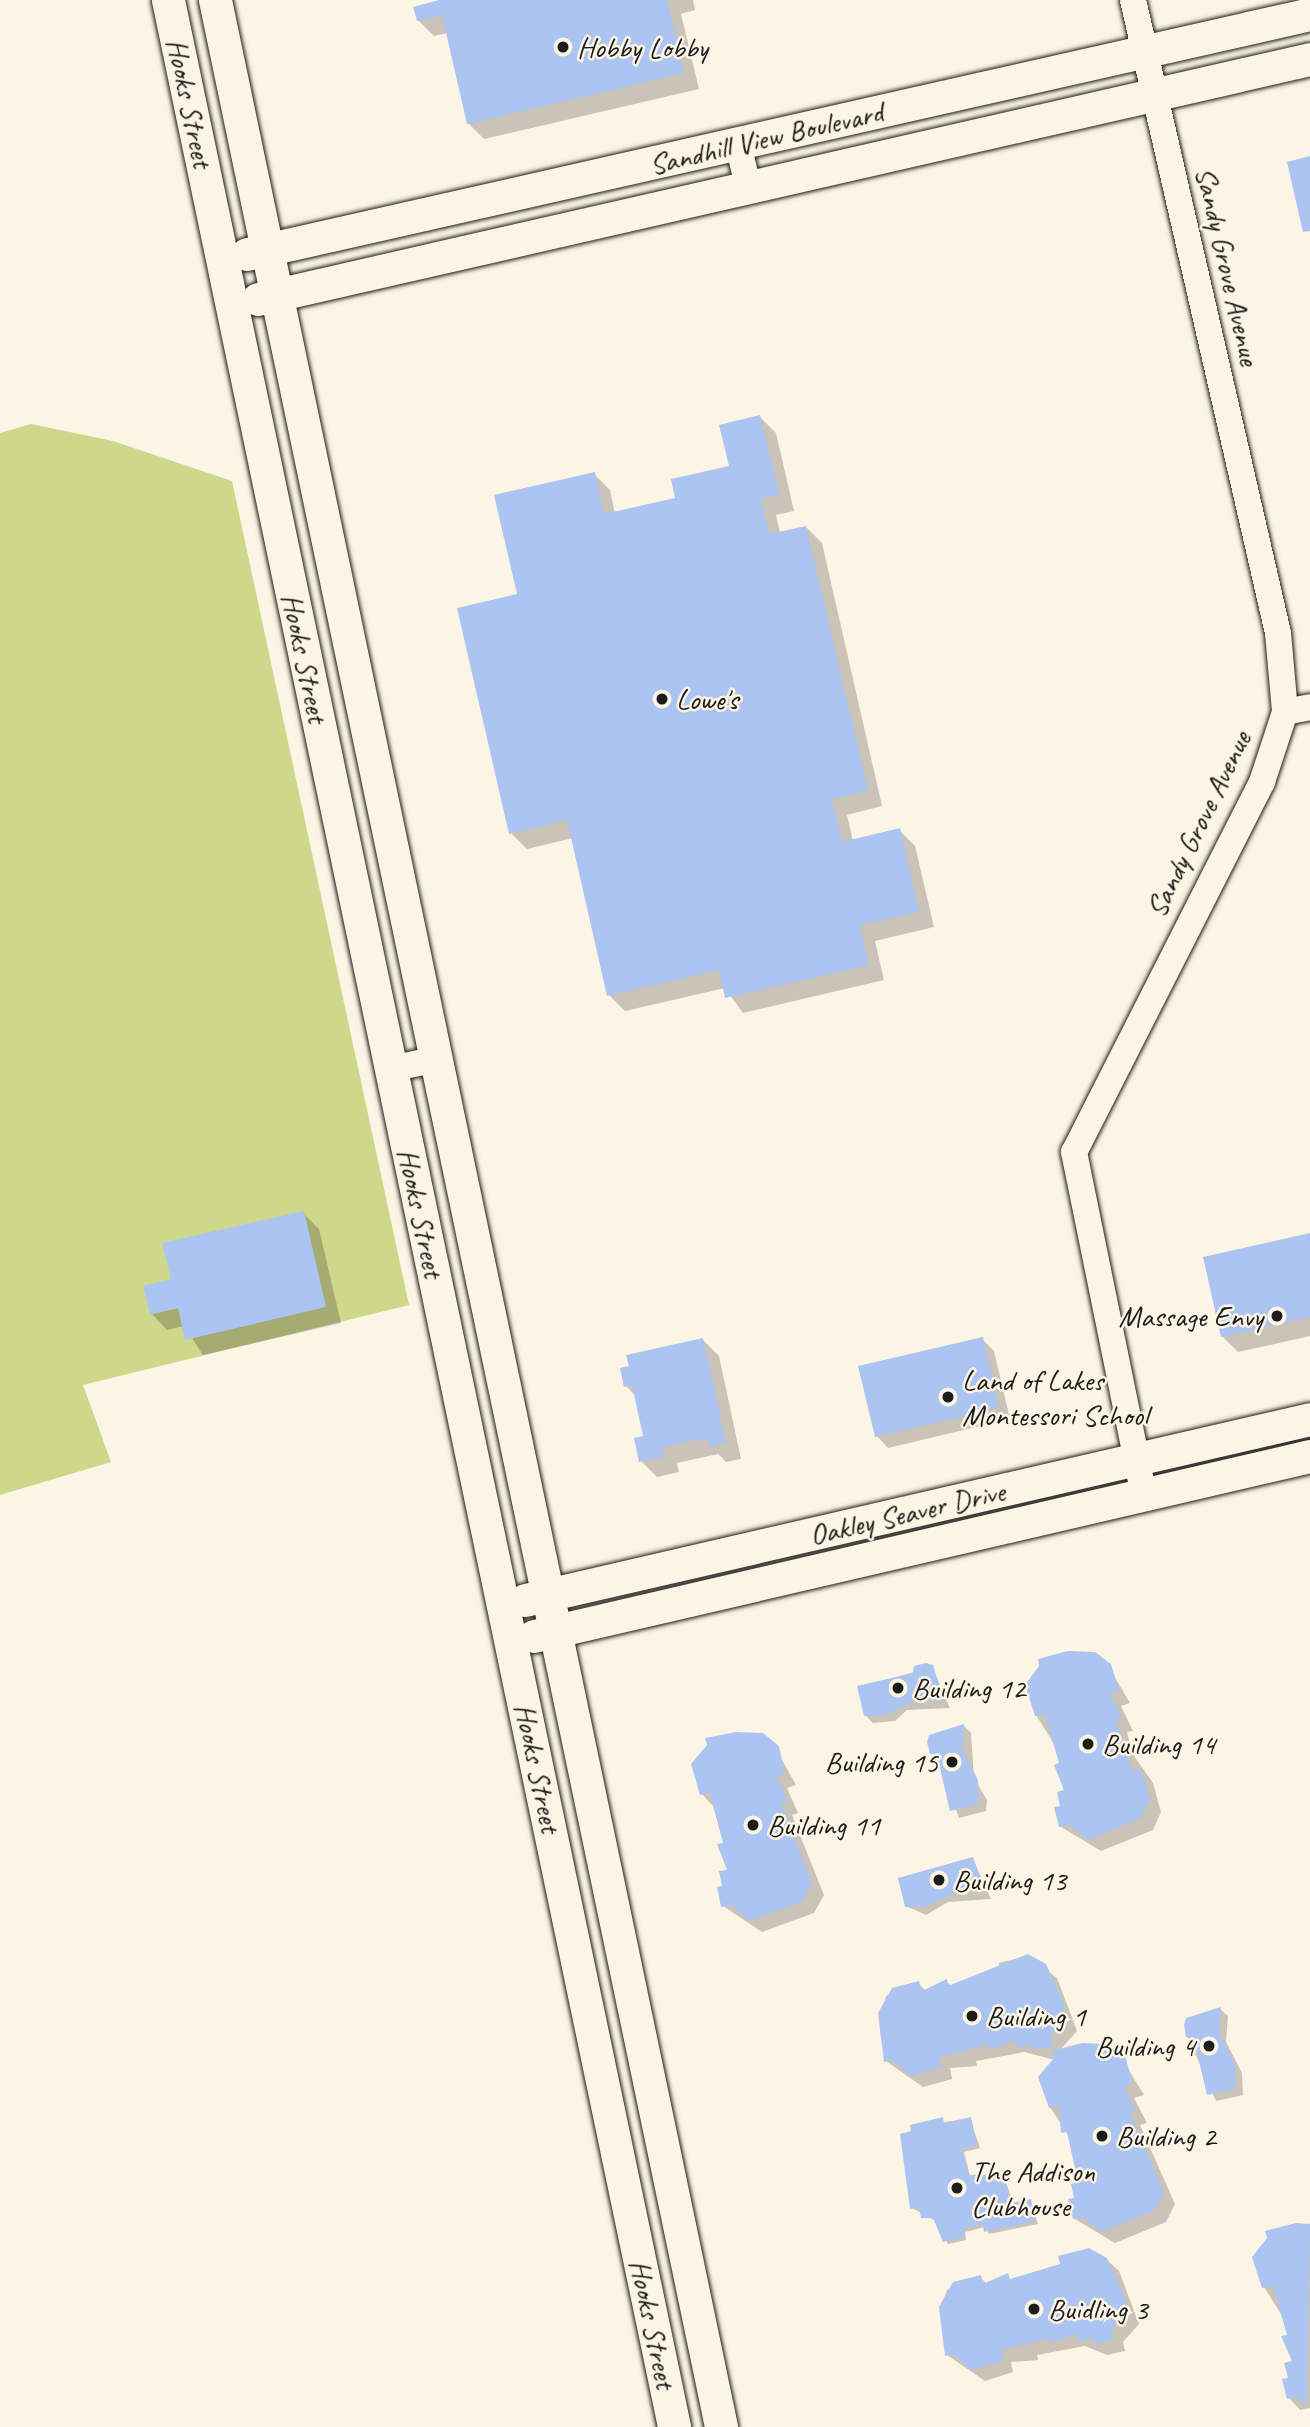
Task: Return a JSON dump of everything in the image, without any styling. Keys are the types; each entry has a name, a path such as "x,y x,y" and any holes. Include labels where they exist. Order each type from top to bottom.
{"street":[{"name":"Hooks Street","path":"168,0 674,2427"},
{"name":"Hooks Street","path":"215,0 433,1060 721,2427"},
{"name":"Sandy Grove Avenue","path":"1133,0 1278,633 1298,709 1074,1152 1144,1495"},
{"name":"Sandhill View Boulevard","path":"222,260 1310,14"},
{"name":"Sandhill View Boulevard","path":"232,305 1310,59"},
{"path":"738,144 748,187"},
{"path":"390,1069 433,1060"},
{"name":"Oakley Seaver Drive","path":"503,1604 1310,1419"},
{"name":"Oakley Seaver Drive","path":"511,1642 1310,1456"},
{"path":"881,1518 889,1554"}],"green space":[{"path":"31,424 113,441 232,481 409,1305 83,1385 111,1462 0,1495 0,433"}],"building":[{"name":"Hobby Lobby","path":"439,0 667,0 684,73 467,124 442,15 417,21 413,7"},
{"path":"1310,156 1310,231 1303,232 1287,162"},
{"name":"Lowe's","path":"760,415 779,495 761,499 769,534 806,526 868,791 832,799 842,842 900,828 919,912 860,925 869,965 725,998 719,970 607,996 567,820 509,834 457,608 517,594 494,495 595,472 604,514 675,498 671,479 729,466 719,425"},
{"path":"304,1211 326,1307 185,1340 178,1308 150,1315 143,1286 171,1279 162,1243"},
{"path":"1310,1233 1310,1317 1221,1337 1203,1257"},
{"path":"983,1337 999,1408 875,1437 858,1366"},
{"path":"703,1338 726,1443 709,1447 707,1438 662,1447 664,1457 639,1462 634,1438 643,1436 632,1385 624,1387 620,1368 629,1366 626,1355"},
{"name":"Building 14","path":"1068,1651 1095,1652 1111,1664 1119,1691 1110,1694 1122,1719 1116,1721 1132,1771 1141,1769 1150,1799 1141,1818 1088,1840 1069,1825 1059,1827 1054,1807 1060,1806 1057,1792 1064,1790 1054,1765 1059,1763 1045,1714 1035,1716 1025,1685 1039,1666 1038,1659"},
{"name":"Building 12","path":"926,1663 933,1665 944,1701 918,1699 887,1714 864,1716 857,1686 913,1673 914,1666"},
{"name":"Building 15","path":"964,1724 962,1749 978,1780 979,1804 950,1811 937,1755 930,1754 927,1742 929,1735"},
{"name":"Building 11","path":"736,1732 763,1733 779,1746 785,1774 776,1776 788,1801 781,1803 812,1883 803,1901 749,1921 731,1905 721,1907 717,1887 722,1886 719,1871 727,1870 717,1844 723,1843 710,1793 700,1795 691,1764 707,1745 705,1738"},
{"name":"Building 13","path":"973,1857 985,1892 959,1890 928,1906 905,1907 898,1878"},
{"name":"Building 1","path":"1028,1954 1046,1964 1063,2002 1066,2018 1051,2036 1053,2046 1033,2050 1031,2045 1017,2048 1015,2040 990,2050 989,2044 939,2057 941,2067 910,2076 892,2060 884,2062 878,2013 892,1988 919,1981 922,1991 947,1979 948,1986"},
{"name":"Building 4","path":"1221,2007 1219,2033 1235,2064 1236,2088 1207,2095 1194,2039 1186,2037 1184,2025 1186,2018"},
{"name":"Building 2","path":"1082,2043 1109,2044 1125,2056 1133,2083 1124,2086 1136,2111 1130,2113 1164,2192 1155,2210 1101,2232 1083,2217 1073,2219 1068,2199 1074,2198 1071,2184 1078,2182 1067,2132 1061,2133 1059,2106 1049,2108 1038,2077 1054,2058 1052,2051"},
{"name":"The Addison Clubhouse","path":"943,2117 944,2123 971,2117 977,2145 962,2149 968,2175 1004,2174 1011,2203 1031,2199 1036,2221 984,2232 983,2224 963,2229 964,2237 943,2242 933,2218 921,2218 919,2207 910,2209 900,2134 911,2131 910,2125"},
{"path":"1296,2223 1310,2224 1307,2406 1297,2397 1287,2399 1282,2379 1288,2378 1284,2363 1292,2361 1281,2336 1287,2335 1273,2286 1262,2288 1252,2257 1267,2238 1265,2231"},
{"name":"Buidling 3","path":"1089,2248 1107,2258 1124,2295 1128,2312 1112,2329 1114,2339 1094,2344 1093,2338 1078,2341 1077,2334 1051,2343 1050,2338 1001,2350 1003,2361 971,2370 953,2354 945,2356 939,2307 953,2282 981,2275 983,2284 1008,2273 1010,2279 1060,2264 1058,2256"}],"place":[{"name":"Hobby Lobby","path":"563,47"},
{"name":"Lowe's","path":"662,699"},
{"name":"Massage Envy","path":"1277,1316"},
{"name":"Land of Lakes Montessori School","path":"948,1397"},
{"name":"Building 12","path":"898,1688"},
{"name":"Building 14","path":"1088,1744"},
{"name":"Building 15","path":"952,1762"},
{"name":"Building 11","path":"753,1825"},
{"name":"Building 13","path":"939,1880"},
{"name":"Building 1","path":"972,2016"},
{"name":"Building 4","path":"1209,2046"},
{"name":"Building 2","path":"1102,2136"},
{"name":"The Addison Clubhouse","path":"957,2188"},
{"name":"Buidling 3","path":"1034,2309"}]}
